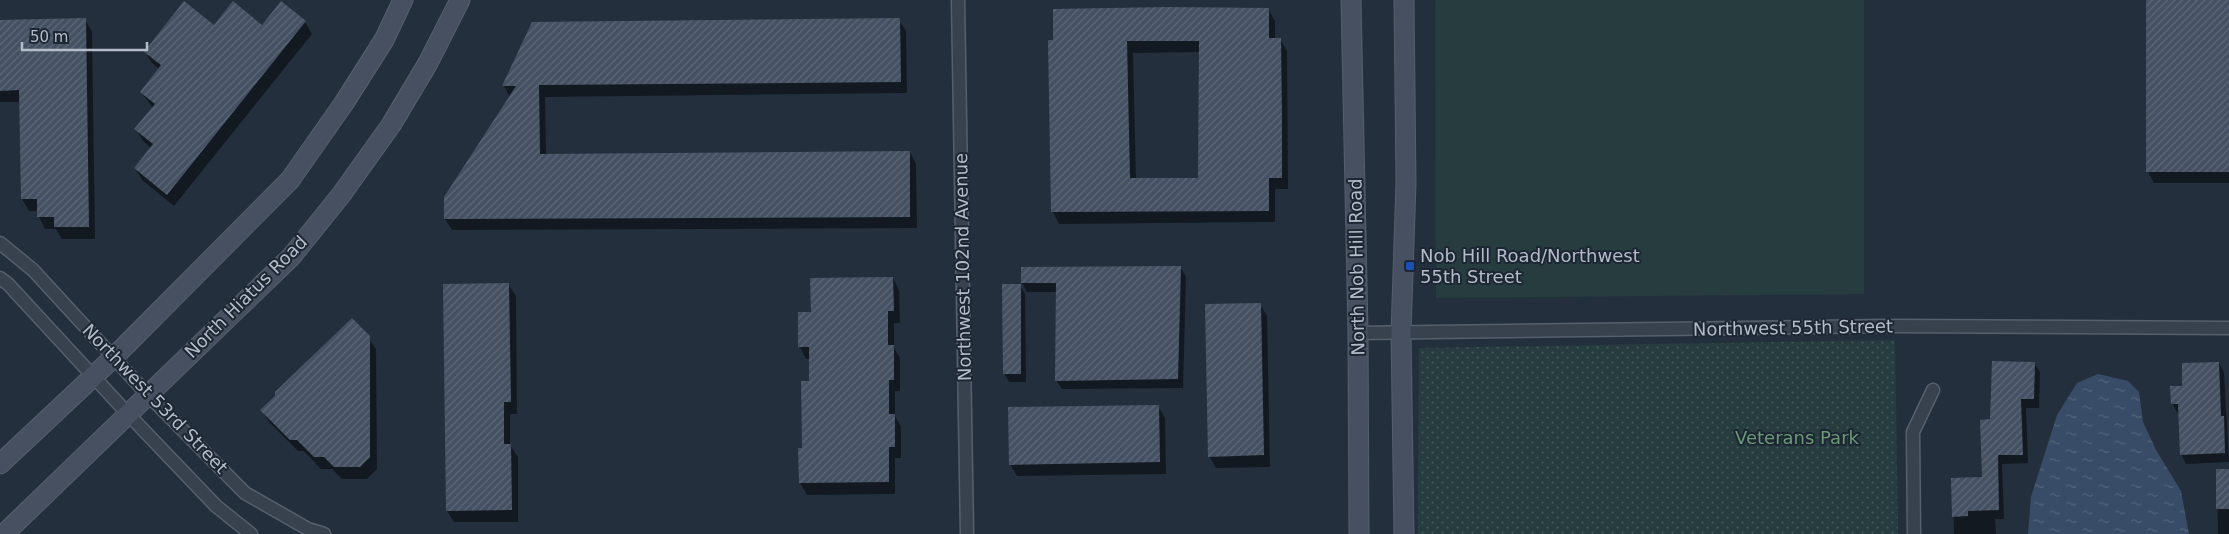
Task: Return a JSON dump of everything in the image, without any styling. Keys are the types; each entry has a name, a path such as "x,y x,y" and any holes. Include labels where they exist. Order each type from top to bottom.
{"main road":[{"path":"0,464 114,357 290,180 344,104 379,48 403,0"},
{"name":"North Hiatus Road","path":"4,534 291,257 341,195 391,125 428,63 460,0"},
{"name":"North Nob Hill Road","path":"1351,0 1358,333 1359,534"},
{"path":"1404,0 1406,183 1401,333 1404,534"}],"street":[{"name":"Northwest 102nd Avenue","path":"958,0 967,534"},
{"name":"Northwest 53rd Street","path":"0,243 33,270 148,394 245,494 308,528 324,534"},
{"name":"Northwest 53rd Street","path":"0,278 8,284 216,506 251,534"},
{"name":"Northwest 55th Street","path":"1358,333 1887,326 2229,328"},
{"path":"1914,534 1913,432 1933,390"}],"green space":[{"path":"1435,0 1864,0 1864,294 1436,298"},
{"name":"Veterans Park","path":"1895,340 1898,534 1418,534 1419,348"}],"water":[{"path":"2098,374 2128,381 2139,392 2143,422 2156,450 2181,491 2189,534 2028,534 2031,497 2057,415 2077,383"}],"building":[{"path":"2146,0 2229,0 2229,172 2146,172"},
{"path":"184,1 214,25 233,1 262,25 281,1 306,21 167,195 134,168 153,144 134,129 155,104 140,92 161,65 144,52"},
{"path":"1269,8 1269,38 1281,38 1282,178 1269,178 1269,211 1051,212 1048,40 1053,40 1053,9","holes":["1127,41 1199,41 1198,178 1130,178"]},
{"path":"86,18 89,227 54,227 54,217 37,217 37,199 21,199 19,90 0,91 0,20"},
{"path":"900,18 901,82 539,85 540,154 910,151 910,217 444,219 444,197 516,86 502,86 532,22"},
{"path":"1181,266 1178,379 1055,381 1056,283 1021,283 1021,267"},
{"path":"893,277 894,311 888,311 888,345 894,345 894,380 889,380 889,414 895,414 895,447 889,447 889,482 799,483 798,448 802,448 801,381 809,381 809,347 798,347 798,312 811,312 810,278"},
{"path":"509,283 511,402 504,402 504,444 511,444 512,510 446,511 443,284"},
{"path":"1002,284 1021,284 1021,374 1003,374"},
{"path":"1261,303 1264,455 1208,457 1205,304"},
{"path":"352,318 370,336 370,457 360,467 334,467 324,457 314,457 297,440 290,440 260,410 275,396 275,392"},
{"path":"1992,361 2035,362 2034,399 2021,399 2023,455 1998,455 1999,510 1968,511 1968,516 1952,517 1951,478 1982,477 1980,420 1990,419"},
{"path":"2219,362 2221,416 2224,416 2225,453 2180,455 2178,404 2171,404 2170,386 2182,386 2182,363"},
{"path":"1159,405 1160,462 1009,465 1008,407"},
{"path":"2216,469 2229,469 2229,509 2216,509"}],"place":[{"name":"Nob Hill Road/Northwest 55th Street","path":"1410,266"}]}
